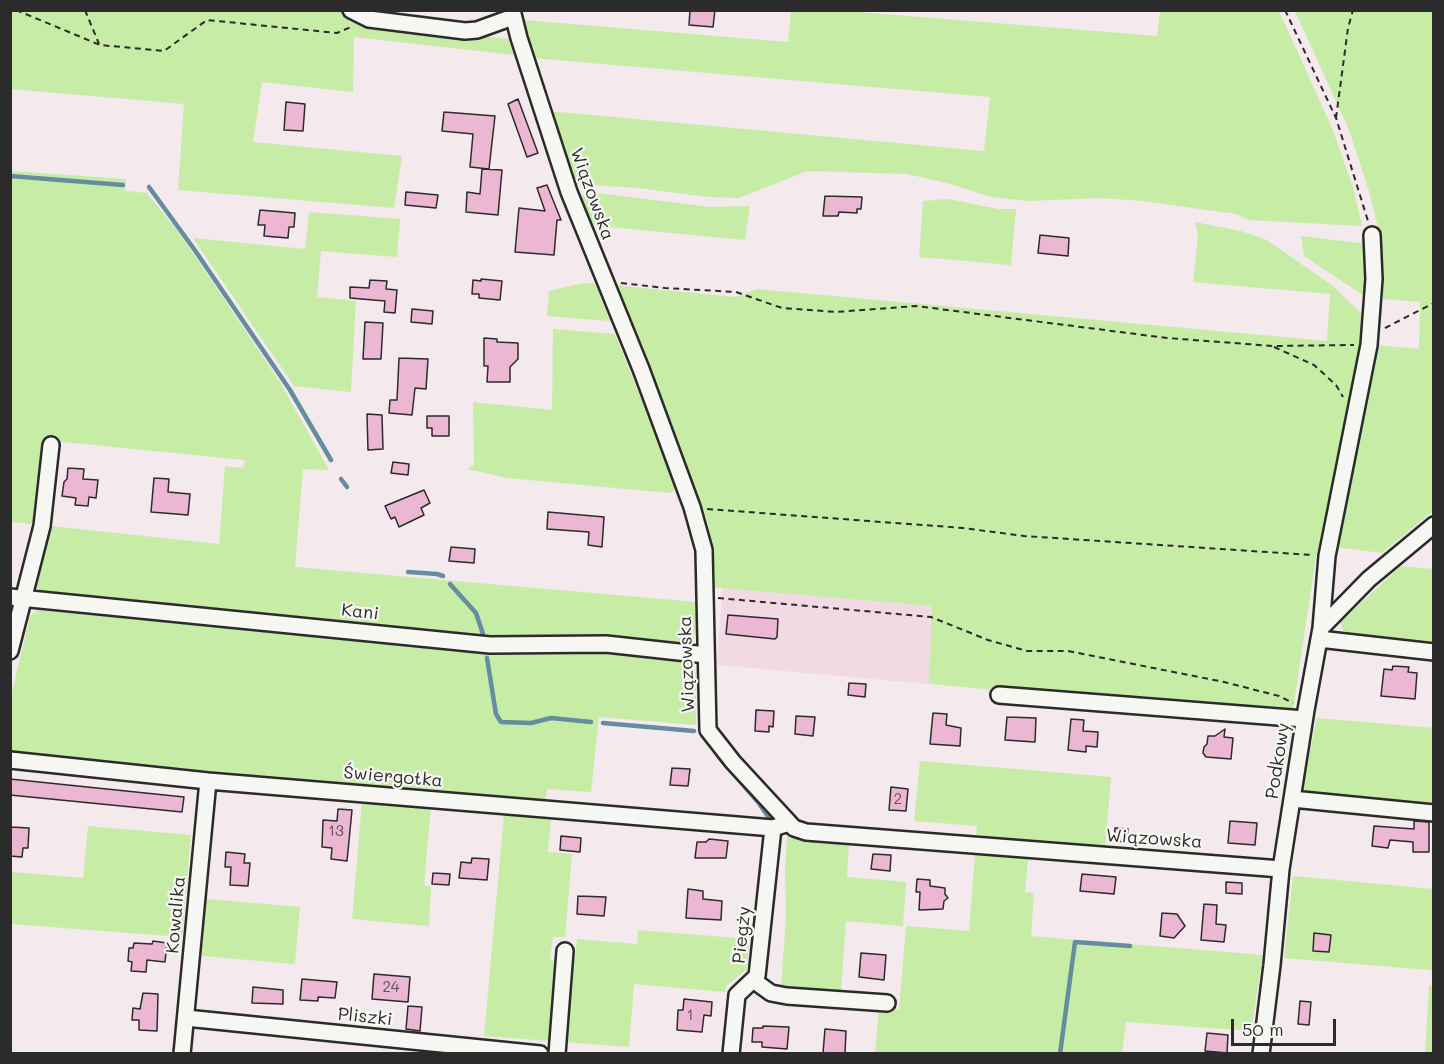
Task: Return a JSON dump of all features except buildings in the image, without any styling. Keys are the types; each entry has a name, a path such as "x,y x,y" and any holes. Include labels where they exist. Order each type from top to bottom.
{"street":[{"path":"351,10 369,20 465,31 477,30 513,14"},
{"name":"Wiązowska","path":"513,14 569,192 641,369 692,507 704,550 708,730 733,762 789,823 798,830 806,832 1281,869"},
{"name":"Podkowy","path":"1261,1053 1281,869 1305,714 1321,633 1327,556 1369,345 1374,279 1372,235"},
{"path":"10,651 17,598 42,526 51,445"},
{"path":"1321,633 1369,579 1433,526"},
{"name":"Kani","path":"17,598 490,645 606,644 706,655"},
{"path":"1321,633 1434,652"},
{"path":"999,695 1305,714"},
{"name":"Świergotka","path":"10,760 208,781 773,828"},
{"name":"Kowalika","path":"183,1053 208,781"},
{"path":"1292,799 1434,813"},
{"path":"773,828 789,823"},
{"name":"Piegży","path":"731,1053 737,995 758,976 773,828"},
{"path":"557,1053 565,951"},
{"path":"753,980 771,993 787,996 887,1003"},
{"name":"Pliszki","path":"186,1018 540,1053"}],"path":[{"path":"16,10 100,45 164,51 207,20 338,33 369,20"},
{"path":"85,10 100,45"},
{"path":"1286,10 1336,118 1372,235"},
{"path":"1336,118 1348,28 1353,10"},
{"path":"604,280 665,288 736,292 782,308 836,312 916,306 1167,338 1273,346 1369,345 1384,328 1434,303"},
{"path":"1273,346 1314,365 1336,385 1354,418"},
{"path":"692,507 963,528 1024,536 1327,556"},
{"path":"722,598 931,617 988,640 1027,651 1068,651 1224,682 1280,696 1305,714"}],"shaded area":[{"path":"721,587 933,606 929,684 717,665"}],"green space":[{"path":"10,11 349,11 349,22 508,39 514,55 354,37 353,92 262,82 253,142 402,156 394,208 178,190 184,104 11,89"},
{"path":"791,11 846,11 1157,36 1160,11 1279,11 1332,128 1353,187 1362,226 1249,220 1236,214 1143,201 1100,198 1027,201 991,197 947,183 907,174 807,171 739,198 575,184 548,111 984,151 990,97 532,58 523,20 788,42"},
{"path":"1295,11 1433,11 1433,511 1382,553 1335,547 1375,345 1419,349 1420,302 1383,299 1382,243 1368,188 1349,130"},
{"path":"10,171 126,179 125,191 147,193 183,238 281,384 329,470 303,469 295,567 696,602 696,633 686,645 580,637 493,636 43,594 37,587 51,526 219,544 225,466 243,468 245,460 43,440 34,524 11,522"},
{"path":"597,193 710,207 750,206 745,240 588,225 578,197"},
{"path":"948,199 999,209 1016,209 1011,265 919,257 923,201"},
{"path":"309,212 400,219 397,257 321,251 317,297 356,301 351,392 294,386 193,238 305,249"},
{"path":"1195,222 1241,231 1267,240 1333,286 1361,313 1365,323 1363,344 1316,557 1292,716 929,684 932,606 709,587 710,531 706,517 612,285 736,297 757,289 1327,341 1330,294 1193,282 1198,234"},
{"path":"1301,236 1366,244 1366,297 1304,256"},
{"path":"584,283 595,283 610,321 547,316 549,291"},
{"path":"553,329 615,334 677,488 670,493 507,478 467,469 474,465 473,402 552,410"},
{"path":"1401,566 1433,569 1433,644 1350,635 1343,630 1340,622"},
{"path":"38,610 477,652 620,654 685,661 696,673 696,725 599,717 591,792 547,789 545,805 237,778 11,754 11,697 30,616"},
{"path":"1317,718 1433,728 1433,807 1298,794 1304,780"},
{"path":"920,761 1111,777 1105,849 976,841 977,826 914,821"},
{"path":"362,801 431,807 424,885 431,887 429,926 352,919"},
{"path":"504,814 551,818 548,852 572,854 565,937 553,937 550,958 556,964 549,1041 484,1036"},
{"path":"88,826 191,835 182,937 11,924 11,872 83,878"},
{"path":"787,837 849,843 847,877 906,882 903,926 846,921 841,993 781,989 786,915"},
{"path":"975,853 1028,858 1025,892 1034,893 1031,936 1263,955 1251,1031 1126,1022 1122,1053 875,1054 879,1008 899,1009 906,926 969,931"},
{"path":"1293,876 1433,889 1433,972 1284,958"},
{"path":"206,899 300,907 295,964 202,956"},
{"path":"638,930 749,939 747,969 726,986 725,992 634,984 629,1047 564,1042 570,965 575,960 577,939 637,944"},
{"path":"1429,984 1433,987 1433,1053 1425,1053"}],"waterway":[{"path":"10,176 123,185"},
{"path":"149,187 290,390 331,460"},
{"path":"341,479 347,487"},
{"path":"408,572 443,576"},
{"path":"450,584 476,613 483,634"},
{"path":"487,658 496,714 501,722 531,723 551,718 591,722"},
{"path":"603,723 694,731"},
{"path":"718,756 769,818"},
{"path":"1060,1054 1075,942 1130,946"}]}
